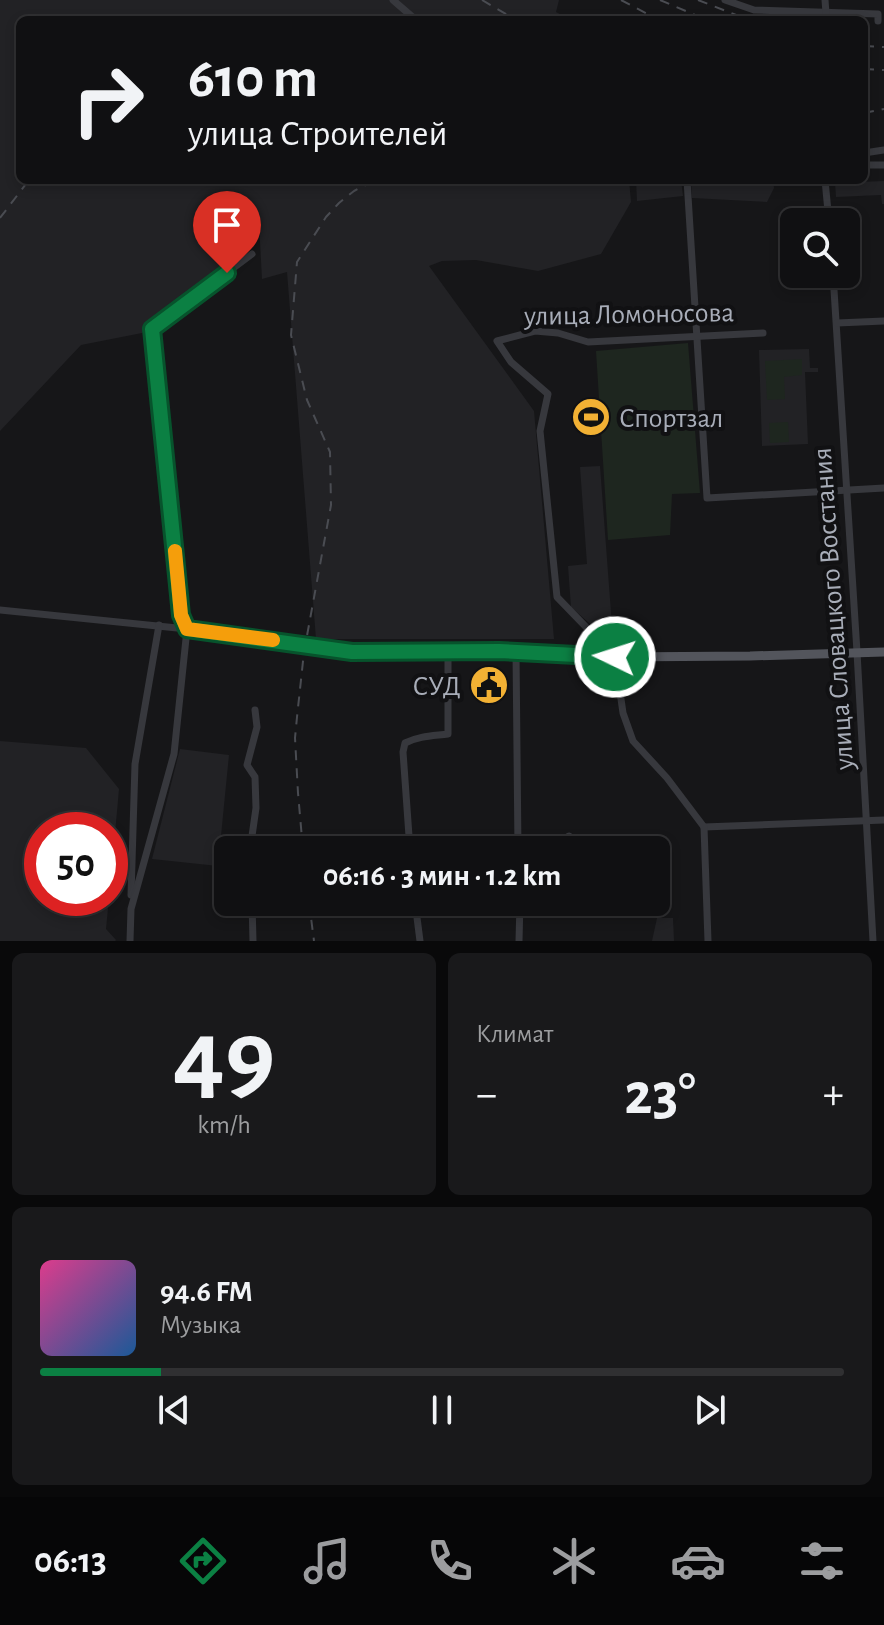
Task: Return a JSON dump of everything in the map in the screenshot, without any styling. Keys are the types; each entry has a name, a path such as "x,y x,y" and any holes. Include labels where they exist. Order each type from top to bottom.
{"main road":[{"path":"187,629 352,652 516,652 615,657 884,652"}],"street":[{"path":"393,0 411,16"},
{"path":"725,0 754,10 878,14 878,21"},
{"path":"825,0 826,13"},
{"path":"687,184 707,498 884,488"},
{"path":"825,184 828,208"},
{"path":"131,909 174,754 187,629 181,615 152,329 252,254"},
{"name":"улица Словацкого Восстания","path":"834,288 873,941"},
{"path":"837,323 884,321"},
{"name":"улица Ломоносова","path":"615,657 557,597 540,431 548,394 511,362 497,341 535,331 558,333 588,342 763,333"},
{"path":"0,610 187,629"},
{"path":"130,941 135,764 159,625"},
{"path":"409,836 403,752 405,743 411,740 448,734 448,651"},
{"path":"516,652 518,836"},
{"path":"615,657 623,713 633,741 667,778 704,827 708,941"},
{"path":"252,836 256,808 255,777 247,765 257,727 255,710"},
{"path":"704,827 884,820"},
{"path":"252,916 253,941"},
{"path":"417,916 420,941"},
{"path":"519,941 520,916"}],"shaded area":[{"path":"0,0 559,0 556,12 564,16 16,16 16,184 629,184 631,202 601,254 538,271 476,260 442,261 429,266 534,411 554,639 316,639 287,272 262,279 259,223 245,226 249,249 142,333 81,345 0,431"},
{"path":"884,181 884,204 881,195 836,197 835,184"},
{"path":"636,184 682,184 683,196 637,201"},
{"path":"691,184 774,184 767,202 692,198"},
{"path":"688,343 700,493 672,494 670,535 608,540 596,351"},
{"path":"809,349 810,368 818,368 818,372 805,372 808,444 762,446 759,350"},
{"path":"802,359 802,375 784,377 785,399 767,400 765,361"},
{"path":"788,422 789,442 770,443 769,423"},
{"path":"600,466 613,639 605,637 571,607 568,566 587,564 580,467"},
{"path":"0,741 86,748 119,789 117,812 24,812 24,916 107,916 106,929 116,940 0,941"},
{"path":"180,749 229,755 221,836 214,836 214,866 152,859"},
{"path":"657,918 673,918 674,941 652,941"}],"railway":[{"path":"482,0 509,16"},
{"path":"621,0 651,16"},
{"path":"660,0 698,16"},
{"path":"698,0 739,16"},
{"path":"868,46 884,47"},
{"path":"868,69 884,70"},
{"path":"868,112 884,109"},
{"path":"0,218 26,184"},
{"path":"302,836 295,738 304,652 331,505 330,452 307,400 291,335 297,262 326,217 354,191 367,184"},
{"path":"311,916 314,941"}],"slow traffic":[{"path":"175,551 181,615 187,629 273,640"}],"place":[{"name":"Спортзал","path":"591,417"},
{"name":"СУД","path":"489,685"}],"route":[{"path":"227,273 152,329 181,615 187,629 352,652 499,651 615,657"}]}
